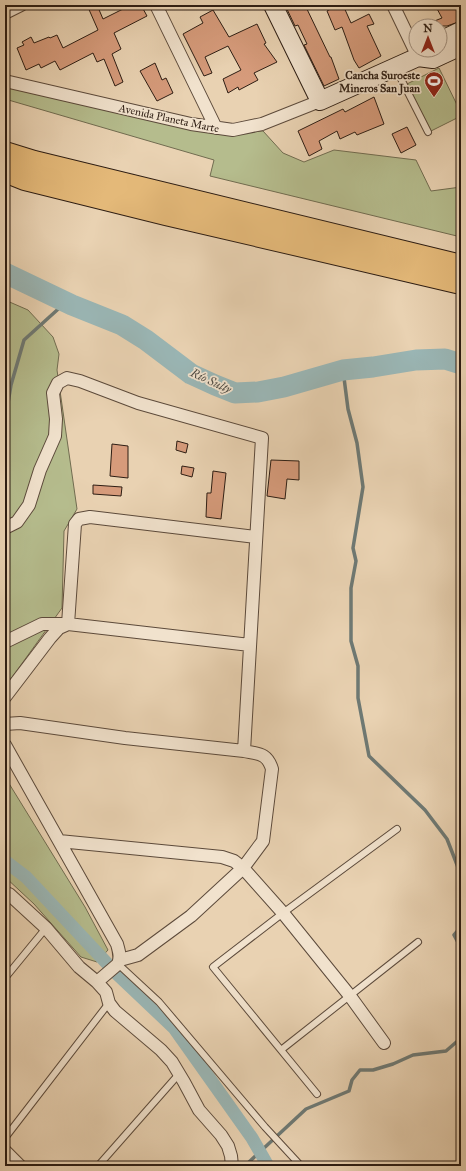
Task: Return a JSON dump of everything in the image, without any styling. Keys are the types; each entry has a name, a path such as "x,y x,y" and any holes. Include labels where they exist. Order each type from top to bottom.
{"highway":[{"path":"5,153 34,162 461,266"},
{"path":"5,171 25,178 166,214 461,283"}],"street":[{"path":"5,12 21,5"},
{"path":"156,5 216,128"},
{"path":"273,5 320,101"},
{"path":"393,5 408,30"},
{"path":"448,37 461,31"},
{"name":"Avenida Planeta Marte","path":"448,52 461,46"},
{"name":"Avenida Planeta Marte","path":"5,81 192,124 233,130 262,124 320,101 414,58"},
{"path":"5,528 17,522 29,505 43,463 55,436 56,418 53,393 58,383 67,378 80,381 138,403 262,438 244,751"},
{"path":"68,624 75,524 80,519 90,517 256,538"},
{"path":"5,642 42,624 68,624 250,645"},
{"path":"5,697 50,638 59,628 68,624"},
{"path":"5,724 20,723 125,738 244,751 262,755 269,760 272,769 263,841 243,868 191,916 138,955 119,962 97,982"},
{"path":"5,745 58,841 112,933 117,944 119,962"},
{"path":"58,841 222,857 234,861 243,868 283,913 350,996 384,1043"},
{"path":"5,893 9,894 46,928 79,967 97,982 106,992 109,1003 115,1011 161,1050 172,1062 199,1110 221,1135 228,1146 232,1166"},
{"path":"5,1151 20,1166"}],"lane":[{"path":"395,68 428,132"},
{"path":"317,1094 213,967 283,913 397,829"},
{"path":"5,978 46,928"},
{"path":"281,1050 418,942"},
{"path":"119,962 159,1002 265,1127 301,1166"},
{"path":"5,1138 109,1003"},
{"path":"98,1166 179,1074"}],"green space":[{"name":"Cancha Suroeste Mineros San Juan","path":"439,68 461,113 461,116 431,131 407,84"},
{"path":"5,86 239,133 263,131 283,153 304,162 334,150 416,160 431,191 461,187 461,237 210,176 214,160 5,99"},
{"path":"5,300 28,310 53,337 59,354 57,370 77,509 64,531 62,608 5,687"},
{"path":"5,777 85,907 108,950 97,962 81,957 34,904 5,877"}],"building":[{"path":"87,5 97,5 103,19 131,5 141,5 147,16 114,33 121,49 112,54 123,82 115,86 104,59 97,62 93,53 60,70 55,61 41,68 39,64 26,70 17,48 24,45 22,42 31,37 34,43 57,35 63,48 98,30"},
{"path":"285,5 305,5 331,57 339,79 324,86 304,45 307,44 298,25 295,26"},
{"path":"338,5 343,5 351,23 369,14 374,24 367,26 381,56 359,68 354,60 342,27 335,30 327,11"},
{"path":"435,5 456,5 461,15 461,21 448,26 448,18 442,18"},
{"path":"213,10 229,37 257,24 266,43 264,44 277,62 254,73 258,80 239,90 238,87 228,93 223,79 241,70 228,46 205,57 212,73 204,76 183,34 203,23 200,17"},
{"path":"155,63 162,80 166,78 173,93 157,101 140,71"},
{"path":"374,97 384,124 357,135 355,132 340,139 337,131 319,141 322,149 309,156 298,131 343,109 345,112"},
{"path":"407,127 416,145 401,153 392,134"},
{"path":"177,441 188,444 186,453 176,450"},
{"path":"112,444 128,446 128,478 110,476"},
{"path":"271,460 299,461 299,480 287,479 285,499 267,496"},
{"path":"182,466 194,468 192,477 181,474"},
{"path":"213,471 226,473 221,519 206,517 207,493 211,493"},
{"path":"93,485 122,487 121,496 93,494"}],"waterway":[{"name":"Río Sulty","path":"5,273 72,305 122,325 146,340 191,374 235,393 258,392 284,387 343,370 416,360 445,359 461,364"},
{"path":"5,421 11,385 24,340 66,302"},
{"path":"343,370 348,409 357,443 363,487 353,548 356,561 351,588 351,641 358,666 358,698 369,756 425,810 447,839 461,875"},
{"path":"5,467 8,470 5,488"},
{"path":"5,861 26,877 116,973 174,1028 252,1138 268,1166"},
{"path":"461,927 454,935 461,948"},
{"path":"249,1162 306,1109 349,1091 352,1080 360,1070 373,1070 393,1064 413,1055 446,1051 461,1038"}],"place":[{"name":"Cancha Suroeste Mineros San Juan","path":"434,98"}]}
